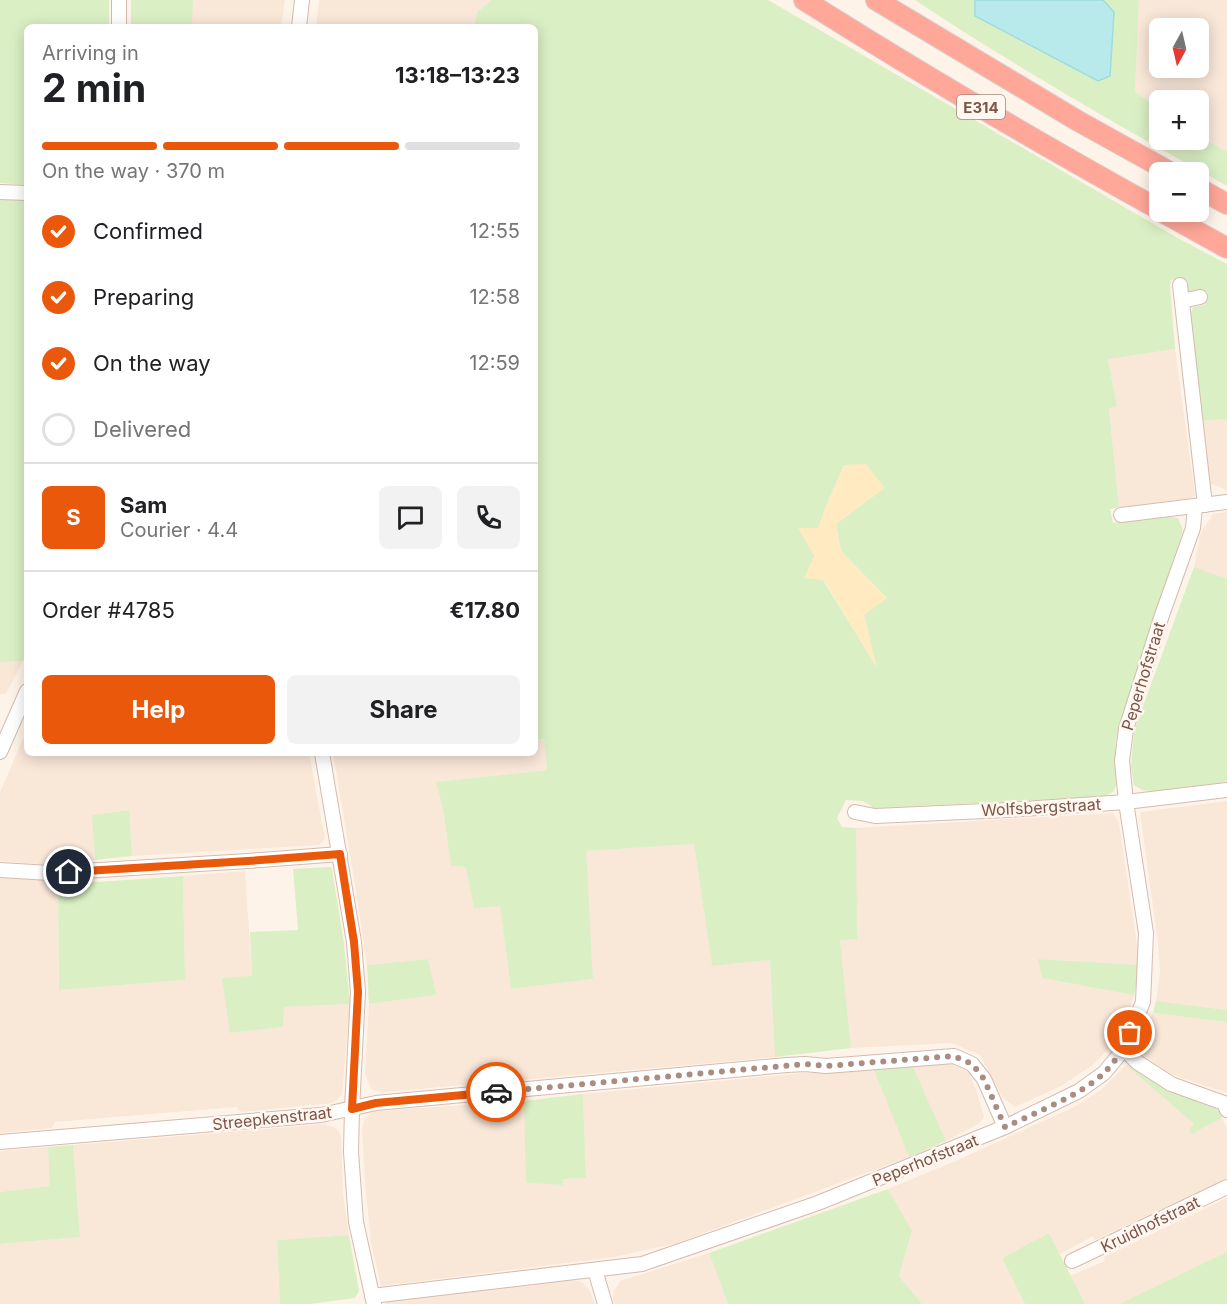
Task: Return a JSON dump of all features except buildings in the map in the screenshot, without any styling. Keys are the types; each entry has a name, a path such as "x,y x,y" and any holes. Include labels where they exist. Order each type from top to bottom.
{"highway":[{"name":"E314","path":"804,0 1050,149 1149,205"},
{"name":"E314","path":"876,0 1078,121 1152,162"},
{"path":"1209,194 1227,204"},
{"name":"E314","path":"1180,222 1227,248"}],"street":[{"path":"118,0 118,24"},
{"path":"299,24 302,0"},
{"path":"0,192 24,193"},
{"name":"Peperhofstraat","path":"373,1300 642,1264 808,1207 1005,1127 1079,1091 1104,1073 1124,1049 1143,1002 1146,933 1126,802 1122,761 1126,729 1200,506 1180,285"},
{"path":"1182,300 1200,297"},
{"path":"1121,515 1227,502"},
{"path":"0,752 24,698"},
{"path":"323,756 354,942 358,992 351,1152 357,1222 373,1300"},
{"name":"Wolfsbergstraat","path":"855,812 875,816 1018,809 1126,802 1227,790"},
{"path":"0,870 50,873 340,854"},
{"path":"1124,1049 1137,1062 1171,1084 1224,1103 1227,1110"},
{"name":"Streepkenstraat","path":"0,1142 321,1115 376,1103 787,1065 826,1066 954,1056 972,1064 984,1079 1005,1127"},
{"name":"Kruidhofstraat","path":"1072,1262 1227,1187"},
{"path":"596,1270 605,1304"}],"shaded area":[{"path":"193,0 285,0 281,24 191,23"},
{"path":"319,0 492,0 477,12 475,24 316,24"},
{"path":"1139,0 1227,0 1227,151 1209,141 1209,90 1149,90 1149,101 1135,92"},
{"path":"1175,349 1195,495 1192,498 1119,507 1109,409 1117,406 1108,358"},
{"path":"1227,419 1227,490 1209,483 1202,421"},
{"path":"1227,512 1227,580 1194,568 1200,535 1213,514"},
{"path":"23,661 6,694 0,694 0,662"},
{"path":"24,736 24,756 310,756 325,839 319,845 132,856 128,810 92,815 95,860 40,864 0,861 0,793"},
{"path":"544,739 547,770 436,782 443,809 451,866 466,867 500,905 511,989 593,979 585,851 694,844 712,966 770,960 775,1057 385,1092 372,1090 365,1075 369,1004 435,995 428,959 367,965 334,756 538,756 538,740"},
{"path":"1227,801 1227,1010 1156,1001 1160,972 1158,943 1140,812"},
{"path":"1113,813 1119,823 1140,965 1039,959 1042,978 1134,995 1122,1034 1093,1065 1061,1086 1015,1107 1002,1097 980,1055 952,1043 851,1048 840,940 856,938 856,828"},
{"path":"245,871 252,976 230,1033 283,1027 284,1007 350,1004 342,1095 333,1103 241,1112 236,1107 55,1122 52,1128 0,1133 0,877 58,880 59,990 185,980 183,876"},
{"path":"1153,1013 1227,1022 1227,1093 1170,1074 1136,1050"},
{"path":"951,1063 969,1073 984,1117 978,1124 946,1141 912,1066"},
{"path":"1126,1065 1194,1124 1191,1133 1222,1118 1227,1128 1227,1178 1095,1240 1093,1236 1060,1254 1049,1233 1002,1258 1025,1304 922,1304 899,1276 912,1232 888,1189 1076,1106 1101,1090"},
{"path":"874,1070 909,1157 677,1243 614,1257 381,1286 371,1242 362,1129 365,1119 372,1112 524,1101 527,1183 563,1185 563,1179 586,1178 583,1094 804,1073"},
{"path":"325,1124 337,1129 341,1136 343,1195 349,1235 277,1240 280,1304 0,1304 0,1244 80,1237 73,1145"},
{"path":"48,1147 51,1186 0,1192 0,1151"},
{"path":"1227,1198 1227,1252 1119,1304 1085,1304 1070,1276 1105,1261 1104,1257"},
{"path":"709,1253 728,1304 615,1304 614,1291 620,1281"},
{"path":"572,1280 582,1282 589,1289 595,1304 386,1304 386,1302"}],"green space":[{"path":"0,0 109,0 109,24 24,24 24,185 0,183"},
{"path":"131,0 193,0 192,23 206,24 131,24"},
{"path":"492,0 768,0 1149,222 1227,264 1227,419 1202,421 1190,317 1193,307 1205,305 1202,293 1190,293 1183,288 1181,278 1171,280 1170,285 1175,349 1108,359 1117,406 1109,409 1119,507 1110,509 1113,523 1161,516 1178,518 1183,530 1116,739 1117,782 1114,791 1105,797 874,808 863,801 846,800 837,818 842,827 856,828 857,939 840,940 851,1048 775,1057 770,960 712,966 694,844 586,851 593,979 511,989 500,906 474,908 466,867 451,866 443,809 436,782 547,770 544,739 538,740 538,24 475,24 477,12","holes":["844,465 884,488 836,524 841,551 887,598 864,614 876,666 823,580 805,577 814,557 818,529 826,506"]},
{"path":"915,0 975,0 975,17 1098,81 1110,76 1114,12 1103,0 1139,0 1135,92 1149,101 1149,142 1069,96"},
{"path":"1209,141 1227,151 1227,186 1209,176 1209,162 1185,162 1164,150 1209,150"},
{"path":"0,199 24,200 24,659 23,661 0,662"},
{"path":"1194,567 1227,579 1227,782 1152,791 1142,790 1134,785 1131,767 1134,731"},
{"path":"129,810 132,856 95,860 92,815"},
{"path":"330,867 344,944 350,1004 284,1007 283,1027 230,1033 222,978 252,976 250,932 298,930 293,869"},
{"path":"183,876 185,980 59,990 58,880 98,882"},
{"path":"428,959 436,995 369,1004 367,965"},
{"path":"1038,959 1140,965 1134,995 1042,978"},
{"path":"1156,1001 1227,1010 1227,1022 1153,1013"},
{"path":"1130,1064 1161,1087 1219,1110 1222,1118 1191,1134 1189,1130 1194,1124 1126,1065"},
{"path":"912,1065 946,1141 909,1157 874,1070"},
{"path":"583,1094 586,1178 563,1179 563,1185 526,1183 524,1101"},
{"path":"73,1145 80,1237 0,1244 0,1192 50,1186 48,1147"},
{"path":"888,1189 912,1231 899,1276 922,1304 728,1304 709,1253"},
{"path":"1049,1233 1085,1304 1025,1304 1002,1258"},
{"path":"349,1235 359,1291 355,1298 310,1304 280,1304 277,1240"},
{"path":"1227,1252 1227,1304 1119,1304"}],"sand":[{"path":"866,464 885,488 836,524 841,551 887,598 864,615 877,668 824,580 804,578 814,556 798,528 818,528 844,465"}],"water":[{"path":"975,0 1103,0 1114,12 1110,76 1098,81 975,16"}],"way so far":[{"path":"496,1092 805,1064 826,1066 954,1056 972,1064 984,1079 1005,1127 1079,1091 1104,1073 1124,1049 1130,1033"}],"route":[{"path":"69,872 340,854 354,942 358,992 352,1109 376,1103 496,1092"}]}
